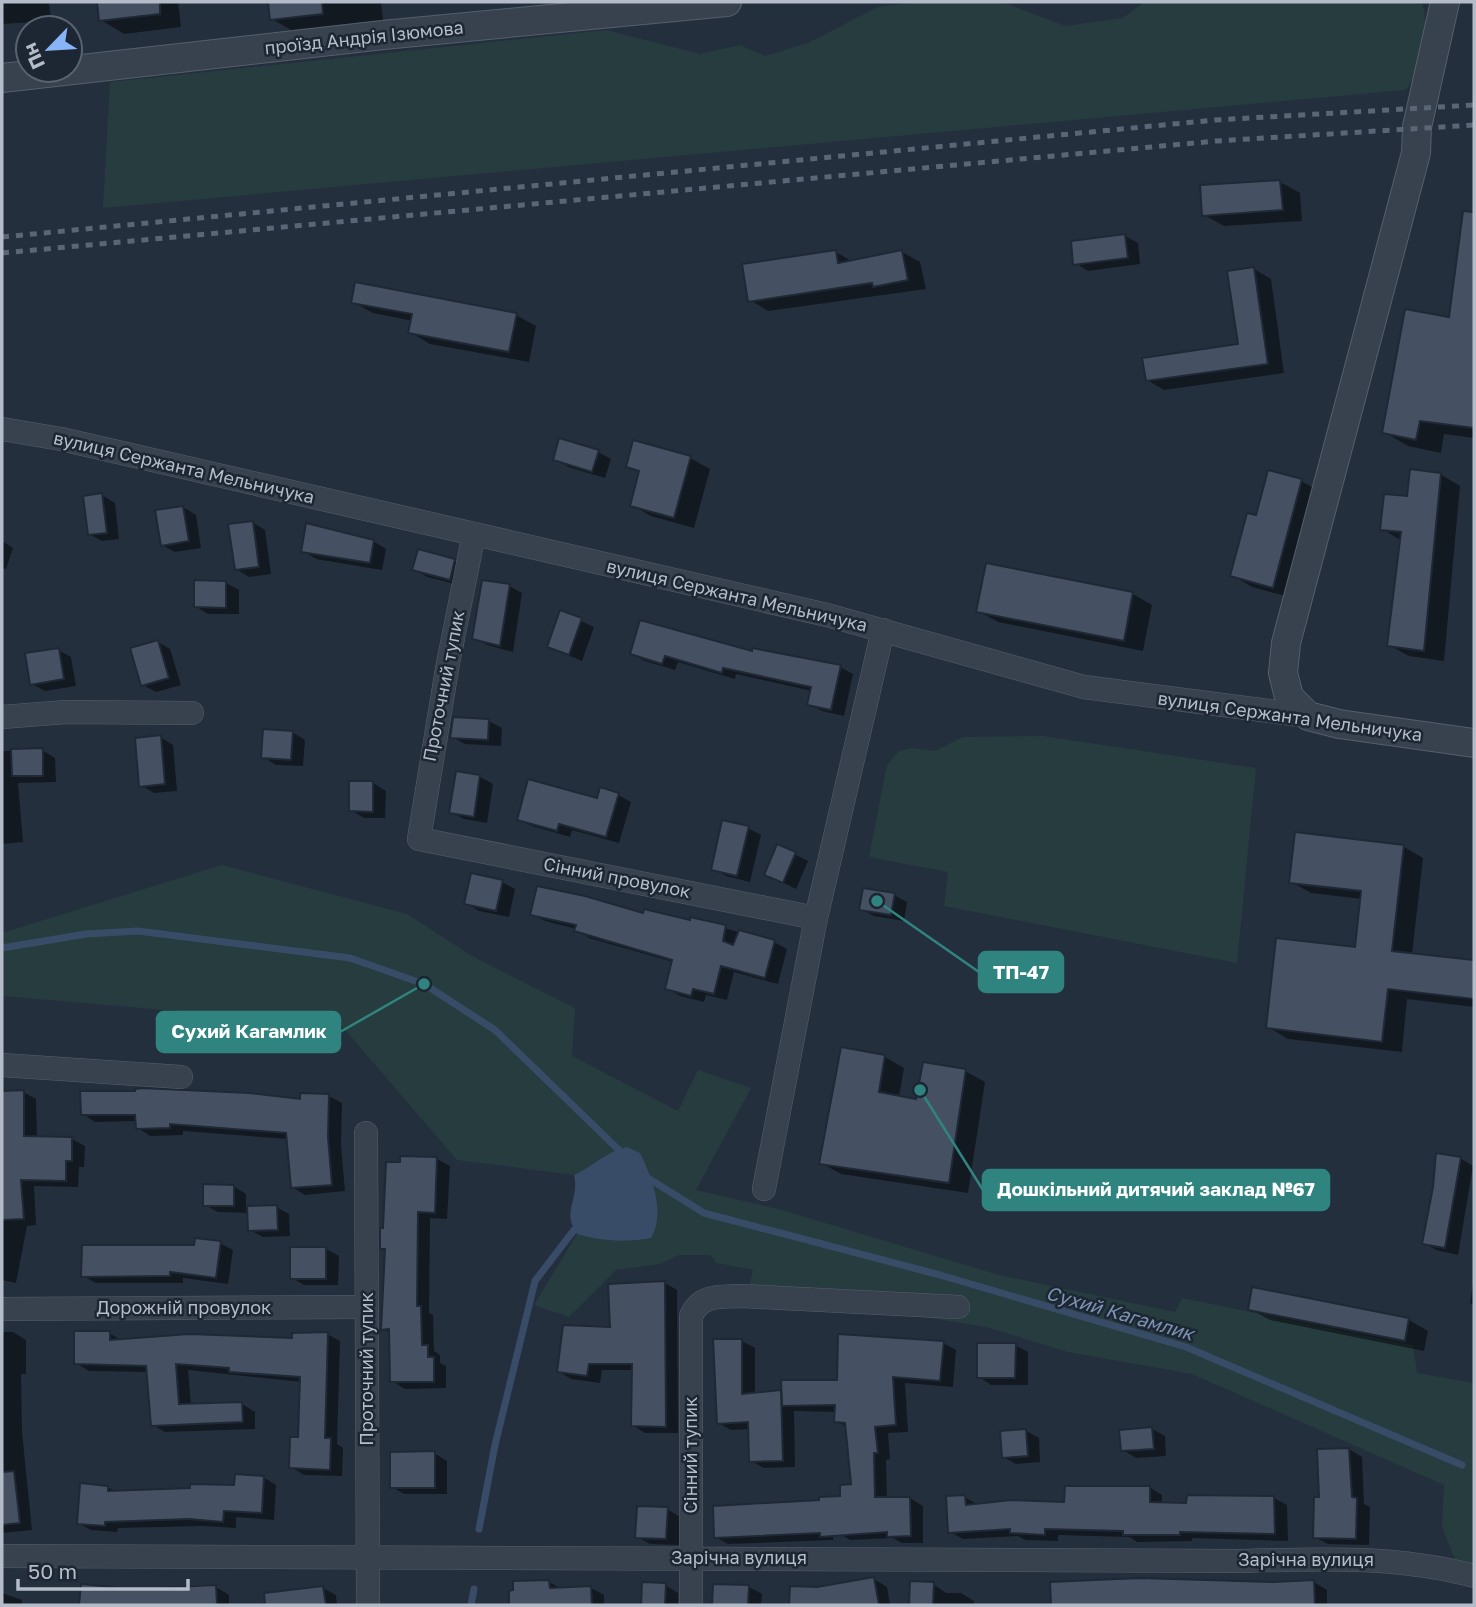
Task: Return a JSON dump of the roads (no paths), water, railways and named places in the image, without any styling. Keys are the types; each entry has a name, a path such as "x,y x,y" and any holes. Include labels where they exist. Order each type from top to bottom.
{"street":[{"name":"проїзд Андрія Ізюмова","path":"2,78 383,35 727,2"},
{"path":"1308,716 1289,697 1283,673 1286,643 1416,153 1418,127 1445,2"},
{"name":"вулиця Сержанта Мельничука","path":"2,429 61,439 883,630 1084,687 1204,705 1308,716 1339,724 1474,743"},
{"name":"Проточний тупик","path":"419,839 421,812 447,663 474,534"},
{"path":"764,1189 816,918 883,630"},
{"path":"2,717 66,712 192,713"},
{"name":"Сінний провулок","path":"419,839 816,918"},
{"path":"2,1065 181,1077"},
{"name":"Проточний тупик","path":"366,1133 368,1605"},
{"name":"Сінний тупик","path":"691,1605 691,1316 696,1305 709,1298 742,1296 958,1307"},
{"name":"Дорожній провулок","path":"2,1309 367,1307"},
{"name":"Зарічна вулиця","path":"2,1556 1237,1561 1353,1558 1430,1564 1474,1576"}],"water":[{"path":"627,1147 640,1153 653,1184 657,1218 651,1238 614,1240 577,1234 571,1218 575,1191 574,1175 613,1152"}],"waterway":[{"name":"Сухий Кагамлик","path":"2,948 86,934 138,931 350,958 424,984 495,1030 623,1154"},
{"name":"Сухий Кагамлик","path":"643,1175 704,1213 940,1275 1186,1347 1462,1465"},
{"path":"479,1529 495,1445 535,1281 574,1230"},
{"path":"471,1605 474,1589"}],"railway":[{"path":"2,237 1215,120 1474,105"},
{"path":"2,253 1216,141 1474,125"}],"place":[{"name":"ТП-47","path":"877,901"},
{"name":"Сухий Кагамлик","path":"424,984"},
{"name":"Дошкільний дитячий заклад №67","path":"920,1090"}]}
